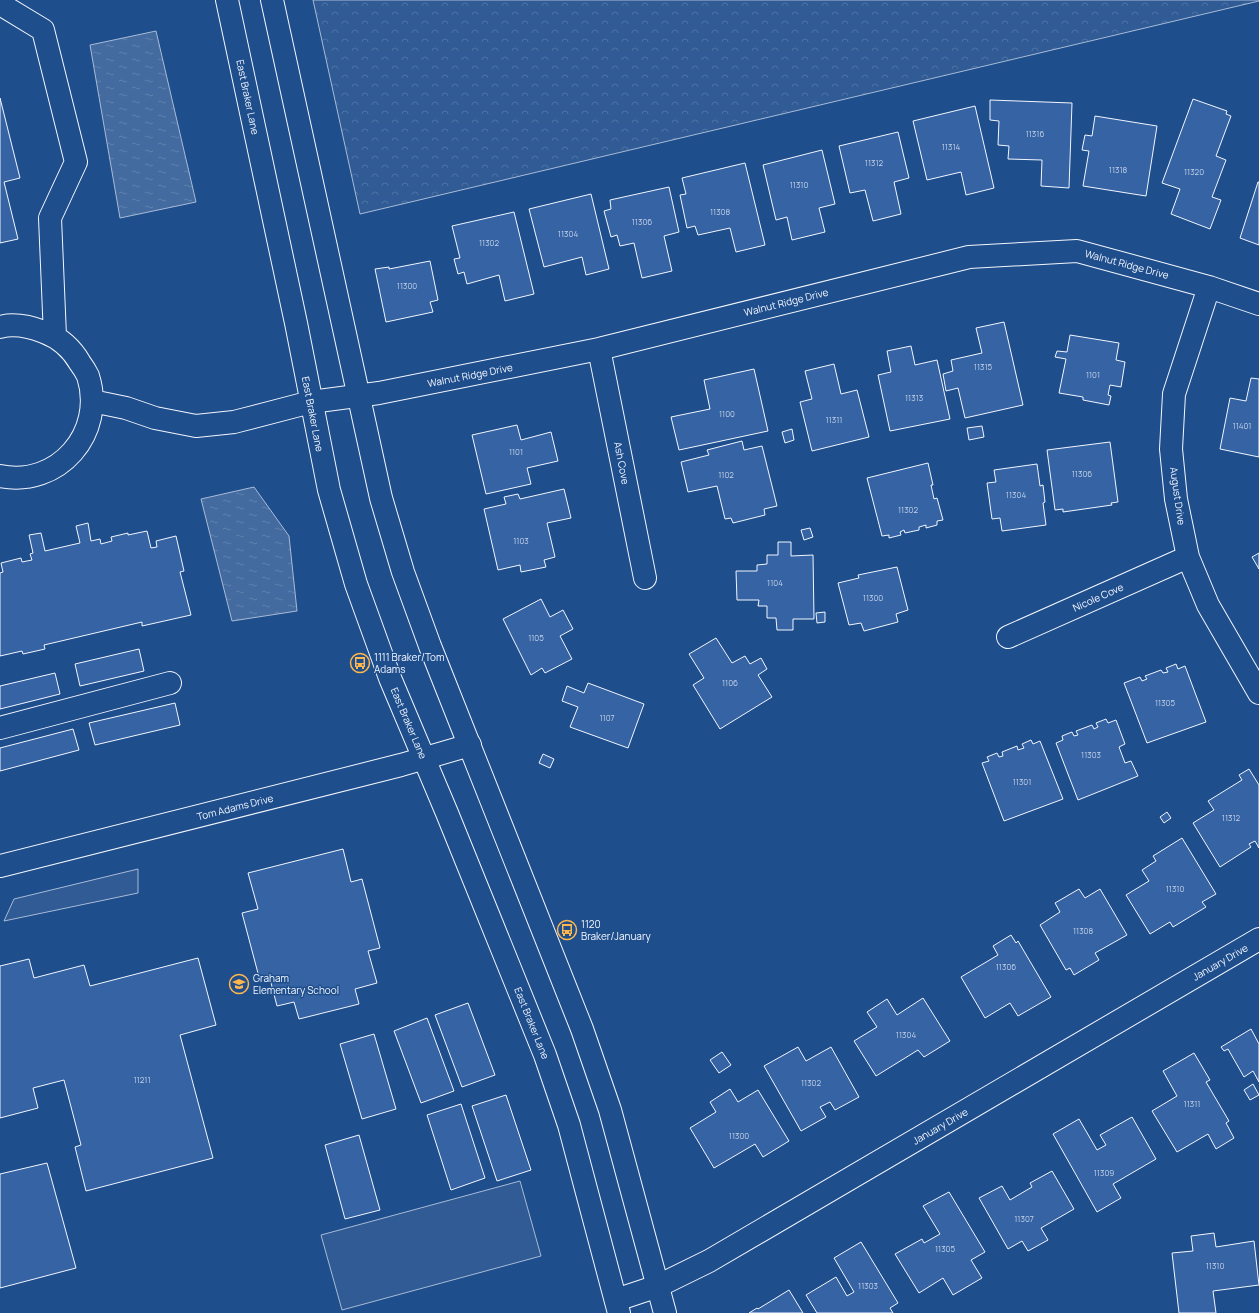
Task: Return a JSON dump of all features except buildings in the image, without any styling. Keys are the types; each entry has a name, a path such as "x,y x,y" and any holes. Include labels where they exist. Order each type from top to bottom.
{"street":[{"name":"East Braker Lane","path":"227,0 329,490 356,584 390,678 545,1055 569,1125 618,1306"},
{"path":"272,0 381,498 403,572 430,646 582,1029 610,1110 665,1313"},
{"path":"0,4 43,30 76,162 50,218 55,336"},
{"name":"Walnut Ridge Drive","path":"92,401 126,408 155,418 196,426 234,422 311,402 379,393 599,349 969,257 1077,250 1209,287 1259,304"},
{"name":"August Drive","path":"1209,287 1174,394 1171,449 1176,499 1188,557 1208,605 1259,693"},
{"path":"0,327 5,325 31,327 55,336 75,353 88,376 92,401 88,426 77,448 59,465 36,476 12,478 0,476"},
{"name":"Ash Cove","path":"599,349 645,578"},
{"name":"Nicole Cove","path":"1008,637 1188,557"},
{"path":"0,728 170,683"},
{"name":"Tom Adams Drive","path":"0,866 424,759 470,746"},
{"name":"January Drive","path":"618,1306 709,1261 1259,939"}],"shaded area":[{"path":"138,869 138,893 4,921 14,899"},
{"path":"520,1181 541,1256 342,1310 321,1235"}],"green space":[{"path":"313,0 1259,0 1259,1 360,214"}],"water":[{"path":"156,31 196,202 120,218 90,45"},
{"path":"254,487 289,536 297,611 232,621 201,499"}],"place":[{"name":"1111 Braker/Tom Adams","path":"360,663"},
{"name":"1120 Braker/January","path":"567,930"},
{"name":"Graham Elementary School","path":"239,984"}]}
